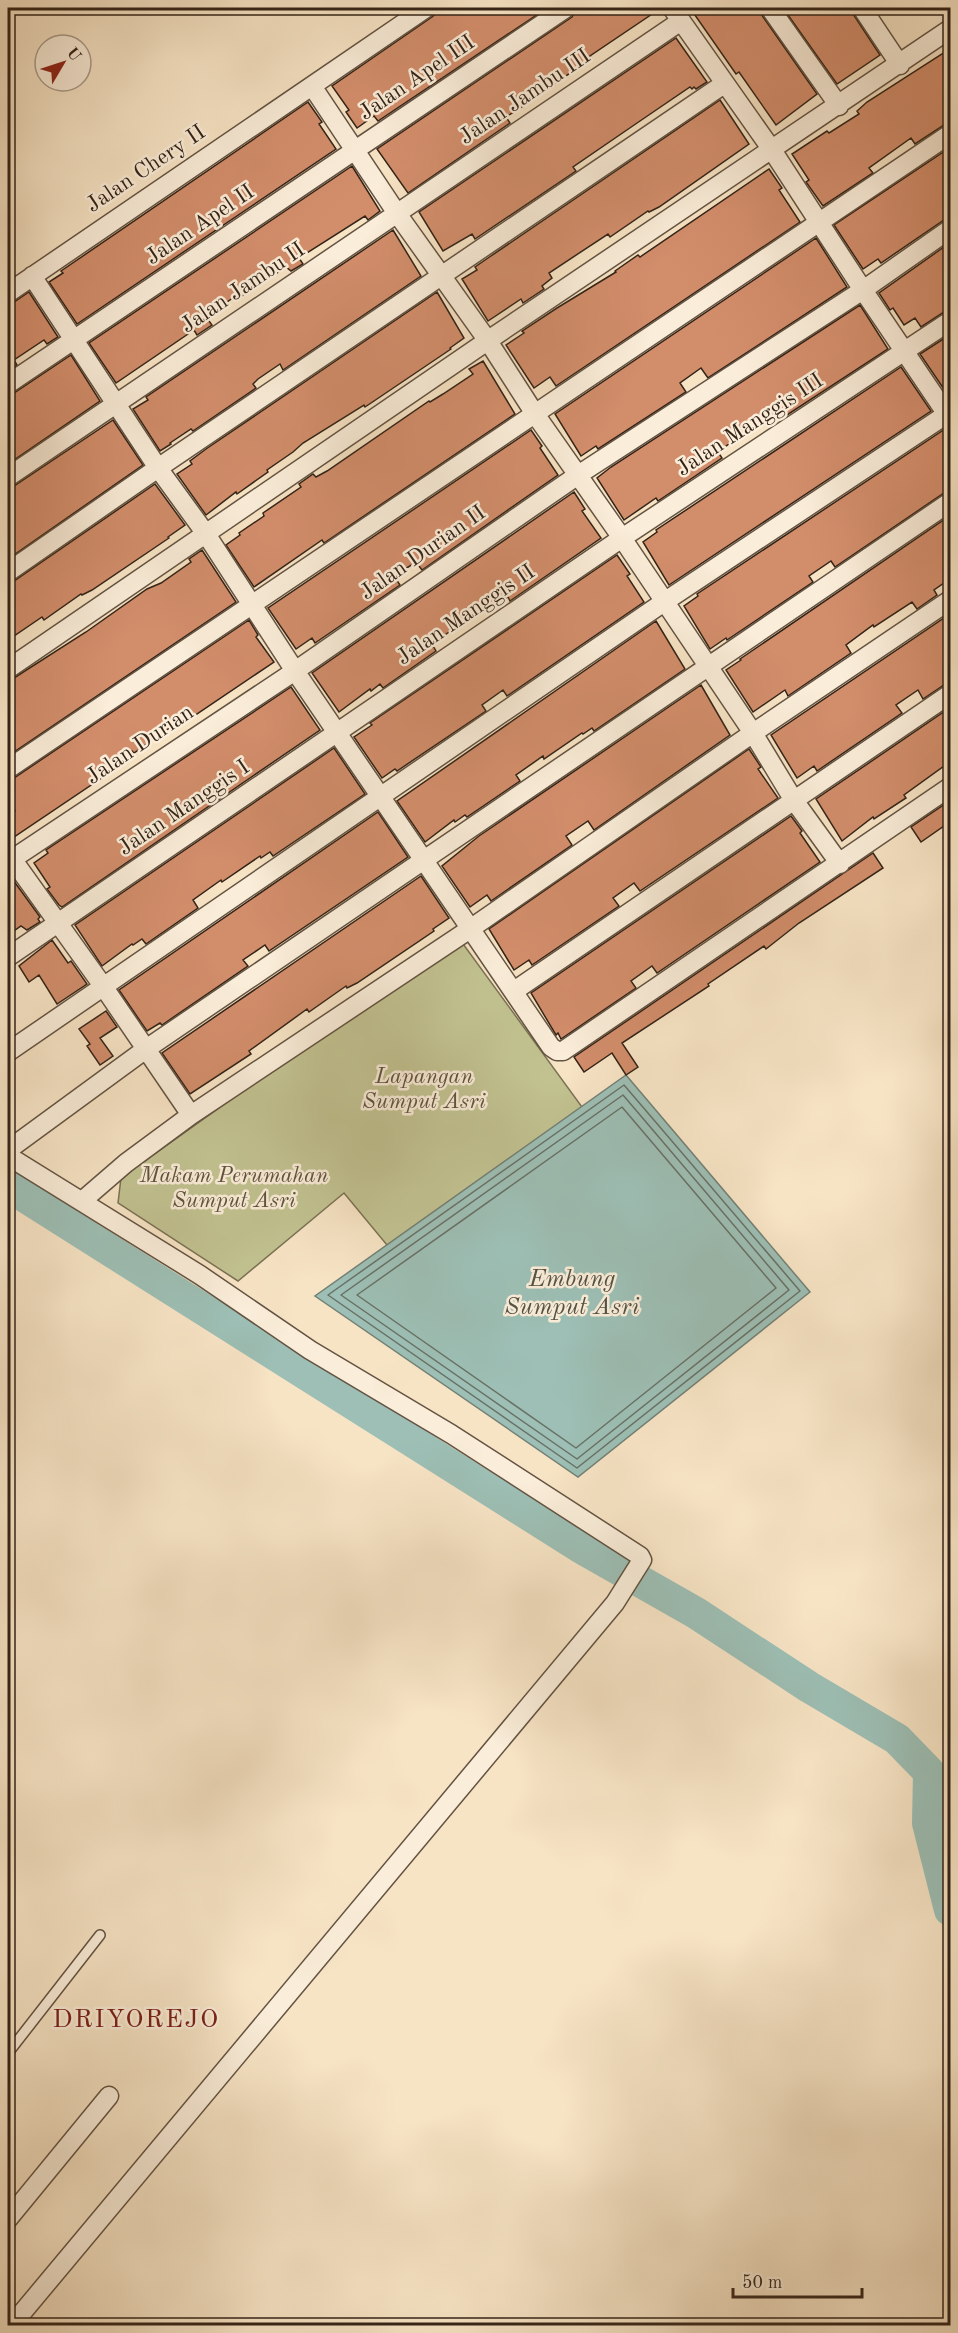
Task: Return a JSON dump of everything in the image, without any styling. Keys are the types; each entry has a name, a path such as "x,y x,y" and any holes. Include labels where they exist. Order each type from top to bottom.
{"street":[{"name":"Jalan Chery II","path":"8,292 426,8"},
{"name":"Jalan Apel III","path":"354,149 566,8"},
{"path":"770,8 838,106"},
{"path":"862,8 900,65"},
{"path":"8,1052 664,602 950,415 863,290 772,150 676,14"},
{"name":"Jalan Jambu III","path":"396,212 676,14"},
{"path":"8,669 488,341 951,29"},
{"path":"8,572 724,84"},
{"path":"312,86 396,212 443,276 535,414 622,538 753,733 794,799 840,864"},
{"path":"8,769 951,134"},
{"name":"Jalan Apel II","path":"8,384 354,149"},
{"name":"Jalan Jambu II","path":"8,477 396,212"},
{"name":"Jalan Durian II","path":"295,671 578,475 863,290 951,229"},
{"path":"32,276 158,468 206,534 295,671 551,1047 556,1051 563,1051 951,787"},
{"name":"Jalan Manggis III","path":"622,538 951,321"},
{"path":"8,1150 146,1049 951,502"},
{"name":"Jalan Manggis II","path":"338,732 622,538"},
{"path":"82,1201 126,1163 191,1115 470,929 753,733 951,600"},
{"name":"Jalan Durian","path":"9,858 295,671"},
{"path":"514,991 951,694"},
{"name":"Jalan Manggis I","path":"8,957 338,732"},
{"path":"9,858 103,986 191,1115"},
{"path":"8,1156 200,1275 310,1350 451,1434 640,1556 640,1565 620,1598 11,2325"},
{"path":"8,2219 110,2096"}],"lane":[{"path":"8,2053 100,1935"}],"green space":[{"name":"Lapangan Sumput Asri","path":"458,937 582,1107 387,1245 344,1193 238,1281 118,1203 121,1178"}],"water":[{"name":"Embung Sumput Asri","path":"626,1075 810,1292 578,1477 315,1296"}],"building":[{"path":"443,8 547,8 378,121 374,116 357,128 346,112 349,110 332,86"},
{"path":"577,8 661,8 590,56 592,59 530,99 531,101 506,117 510,123 408,193 377,149 572,17"},
{"path":"690,8 759,8 817,94 776,125 739,72 736,74"},
{"path":"783,8 851,8 880,55 837,84"},
{"path":"676,38 707,82 696,89 690,87 573,167 576,171 475,239 472,234 443,251 419,212"},
{"path":"951,48 951,123 915,144 911,138 869,168 873,173 823,206 806,182 809,180 792,154 827,131 829,133 859,114 857,111 867,102"},
{"path":"720,100 749,144 659,207 648,211 610,237 608,234 549,273 552,278 542,286 544,289 523,303 521,299 488,321 462,279 477,270 475,267"},
{"path":"308,102 322,122 319,124 336,149 77,324 49,282 63,273 61,271"},
{"path":"951,147 951,218 944,220 881,263 878,259 863,269 834,225"},
{"path":"352,166 380,211 368,220 365,216 299,258 303,264 291,271 286,267 277,273 276,271 239,298 237,295 206,317 212,325 197,335 194,330 116,383 89,343"},
{"path":"769,169 782,188 779,190 800,222 556,386 550,377 534,388 506,345 524,333 522,331 616,272 638,255 640,257"},
{"path":"393,230 421,276 283,370 280,364 253,384 256,388 160,451 133,409 148,400 146,397"},
{"path":"816,238 847,287 708,378 701,368 680,383 686,392 598,449 596,446 581,456 555,414"},
{"path":"951,242 951,310 921,327 915,318 904,325 879,293"},
{"path":"29,292 58,337 47,344 44,340 14,360 17,365 8,371 8,304"},
{"path":"437,292 464,338 365,407 364,405 303,443 267,470 268,472 237,494 236,492 206,515 177,474 192,464 190,461"},
{"path":"860,305 888,349 787,415 783,410 746,436 744,433 718,452 722,458 658,501 656,498 624,520 597,478"},
{"path":"951,334 951,394 948,395 920,354"},
{"path":"71,355 100,401 8,464 8,395"},
{"path":"483,361 515,414 324,543 322,540 254,587 226,545 264,516 263,513 301,487 299,484 313,474 316,477 327,471 429,401 473,374 469,369"},
{"path":"901,367 931,411 669,585 643,542 657,532 656,530"},
{"path":"113,420 143,465 8,559 8,488"},
{"path":"945,429 951,436 951,491 944,493 835,567 831,561 809,576 813,582 710,649 684,606 698,596 697,594"},
{"path":"531,430 558,475 422,570 416,562 394,576 400,585 315,643 312,638 296,649 268,608"},
{"path":"155,484 185,525 92,590 81,594 44,620 42,617 8,640 8,583"},
{"path":"574,492 585,509 582,511 601,538 510,601 508,597 499,603 498,601 460,627 459,625 432,644 436,651 383,688 380,684 371,691 370,689 339,712 312,673"},
{"path":"951,515 951,578 934,590 937,595 917,609 912,602 874,627 873,625 846,645 851,653 788,696 785,690 753,712 726,670"},
{"path":"202,550 236,602 8,756 8,680 86,632 147,589 161,583 191,562 189,559"},
{"path":"617,555 630,574 627,576 644,602 507,696 503,690 482,705 486,711 397,771 395,769 382,778 354,737 372,725 370,723"},
{"path":"950,614 951,683 923,699 918,690 896,705 902,713 817,771 814,766 797,778 771,735"},
{"path":"249,620 258,635 256,637 274,662 182,724 172,729 171,727 134,753 132,751 110,765 101,774 103,777 8,841 8,816 15,811 8,797 8,780"},
{"path":"656,621 685,669 594,731 592,728 544,759 543,756 516,775 520,781 467,817 465,815 455,822 454,820 425,842 397,801"},
{"path":"701,685 730,735 594,830 588,821 566,836 572,845 491,901 487,895 470,907 442,866 479,836"},
{"path":"291,687 320,730 62,907 59,905 47,889 50,887 34,863 48,853 46,850"},
{"path":"951,707 951,761 904,795 906,798 874,819 873,817 842,841 816,799"},
{"path":"334,748 365,794 273,856 270,852 261,858 260,856 222,882 221,880 193,900 198,908 146,944 142,939 132,944 102,966 75,925"},
{"path":"749,749 761,767 758,769 778,798 640,891 634,883 613,898 619,906 532,965 529,960 514,970 489,929"},
{"path":"951,800 951,821 921,842 911,827"},
{"path":"378,812 408,857 269,951 265,945 243,960 248,966 162,1025 160,1023 147,1031 119,990"},
{"path":"791,816 820,862 657,973 652,966 631,981 636,988 561,1039 558,1033 556,1035 531,993"},
{"path":"873,853 883,868 799,923 766,949 764,946 708,984 709,986 622,1043 638,1067 626,1075 612,1053 584,1072 574,1057"},
{"path":"8,873 40,917 38,919 40,922 27,930 21,926 8,935"},
{"path":"421,876 449,918 433,929 434,931 357,983 347,988 346,986 309,1012 307,1009 249,1051 251,1054 190,1094 162,1053"},
{"path":"52,940 87,984 57,1004 39,975 29,982 19,966"},
{"path":"106,1011 117,1027 100,1038 113,1056 100,1065 87,1046 90,1044 79,1029"}],"waterway":[{"path":"8,1186 580,1547 696,1613 809,1687 897,1739 929,1772 928,1823 950,1910"}],"district":[{"name":"DRIYOREJO","path":"136,2020"}],"park label":[{"name":"Makam Perumahan Sumput Asri","path":"234,1188"}]}
